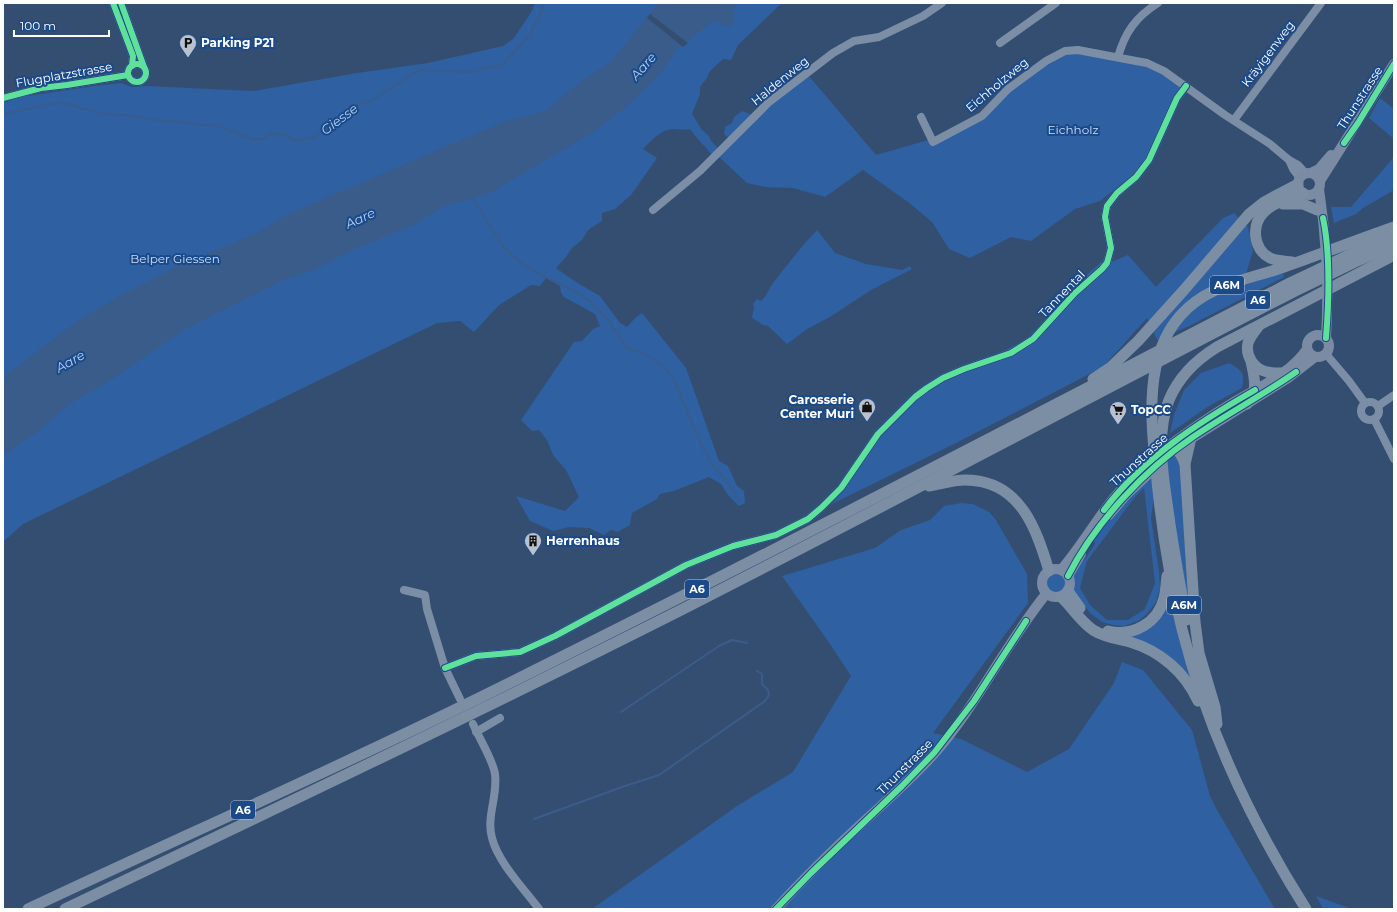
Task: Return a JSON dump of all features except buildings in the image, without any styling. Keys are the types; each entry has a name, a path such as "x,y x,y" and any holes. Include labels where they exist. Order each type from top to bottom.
{"highway":[{"path":"1304,183 1289,198 1267,210 1260,218 1255,229 1256,240 1261,250 1271,258 1294,262 1394,227"},
{"path":"1048,409 1068,393 1104,372 1130,350 1249,214 1264,202 1304,183"},
{"path":"1276,204 1303,204 1320,214"},
{"name":"A6","path":"28,909 260,802 479,698 733,571 1290,283 1394,235"},
{"name":"A6","path":"65,909 321,788 532,685 917,489 1283,297 1348,265 1394,245"},
{"path":"1247,404 1255,390 1248,343 1251,336 1260,324 1394,255"},
{"name":"A6M","path":"1294,262 1224,286 1209,293 1193,303 1171,327 1158,357 1154,385 1153,438 1189,629 1217,725 1259,817 1312,909"},
{"name":"A6M","path":"1260,324 1217,346 1201,357 1187,370 1174,389 1169,401 1163,430 1163,464 1161,486 1168,565 1182,630 1213,727 1246,802 1263,836 1306,909"},
{"path":"1251,361 1266,372 1283,373"},
{"path":"1191,438 1185,464 1197,637 1204,672 1215,707 1217,725"},
{"path":"1172,448 1185,464"},
{"path":"917,489 965,480 986,483 1007,493 1028,515 1059,572"},
{"path":"1064,594 1089,620 1105,630 1125,632 1134,630 1150,621 1157,614 1164,598 1168,565"},
{"path":"1064,594 1085,624 1093,630 1103,635 1130,642 1151,651 1170,663 1180,672 1197,698 1219,751 1225,756"}],"main road":[{"name":"Thunstrasse","path":"1319,185 1394,64"},
{"name":"Thunstrasse","path":"1304,183 1344,143"},
{"path":"1304,183 1315,175 1319,185 1320,214 1326,242 1328,298 1326,316 1321,337"},
{"path":"1304,183 1314,194 1319,185"},
{"path":"1304,183 1320,214"},
{"path":"1321,337 1328,341 1329,348 1326,354 1321,357 1315,357 1310,354 1308,342 1310,338 1321,337"},
{"name":"Thunstrasse","path":"1059,572 1085,549 1112,511 1172,448 1207,419 1283,373 1298,361 1308,349"},
{"name":"Thunstrasse","path":"1172,448 1191,438 1288,378 1315,357"},
{"path":"1059,572 1070,583 1064,594 1053,597 1046,594 1042,582 1046,574 1059,572"},
{"name":"Thunstrasse","path":"776,909 934,753 970,706 1018,631 1046,594"}],"street":[{"path":"113,3 132,54 132,66 128,71 128,75 130,79 135,82 143,81 147,74 121,3"},
{"name":"Haldenweg","path":"653,210 700,171 769,102 833,53 854,41 879,37 923,16 942,3"},
{"path":"1000,43 1056,3"},
{"name":"Kräyigenweg","path":"1234,120 1321,3"},
{"path":"1118,57 1124,38 1132,24 1156,4"},
{"name":"Eichholzweg","path":"921,117 932,142 982,116 1008,89 1046,61 1061,52 1078,50 1147,63 1156,67 1186,86 1298,165 1304,183"},
{"path":"132,66 138,64 144,67"},
{"name":"Flugplatzstrasse","path":"3,98 41,88 128,75"},
{"name":"Tannental","path":"445,668 476,656 510,654 528,650 686,565 724,549 776,534 812,516 844,484 878,434 915,397 927,388 954,373 1011,353 1024,346 1041,331 1075,294 1102,269 1108,262 1110,254 1110,241 1106,217 1107,206 1117,193 1136,177 1149,160 1177,98 1186,86"},
{"path":"1326,354 1365,403"},
{"path":"1378,406 1394,395"},
{"path":"1373,402 1378,406 1379,412 1374,419 1366,419 1362,416 1361,408 1365,403 1373,402"},
{"path":"1374,419 1394,459"},
{"path":"404,590 425,595 427,609 445,668 460,699"},
{"path":"500,718 474,728 490,760 495,774 490,826 494,845 506,866 539,909"}],"green space":[{"name":"Belper Giessen","path":"535,3 782,3 738,45 731,60 723,59 710,71 700,87 700,94 692,114 702,130 709,136 711,141 717,147 717,151 712,155 690,129 669,129 661,133 643,149 657,158 631,195 615,209 602,213 602,221 588,230 582,240 572,248 556,268 600,296 620,323 627,327 642,313 686,368 719,461 728,466 737,486 744,491 745,503 739,506 728,495 721,484 709,477 674,491 660,494 657,499 632,513 630,525 618,532 611,530 604,535 589,528 569,527 553,531 530,521 516,496 565,511 579,497 566,470 553,455 547,440 539,430 532,431 521,420 574,342 582,341 593,329 600,326 595,314 564,297 561,293 560,286 546,278 540,286 531,285 499,305 474,332 460,321 437,323 23,524 3,542 3,103 21,97 121,83 132,87 146,86 254,91 357,73 428,63 503,46 514,38 532,11"},
{"name":"Eichholz","path":"1065,52 1146,64 1181,85 1152,148 1141,168 1100,201 1075,209 1031,241 1011,237 970,258 949,249 932,222 908,202 863,170 825,197 793,188 765,187 747,183 717,155 730,139 724,134 725,127 732,123 734,117 742,111 752,115 808,75 876,155 942,136 981,116 1001,96"},
{"path":"1380,98 1394,109 1394,139 1369,118"},
{"path":"1394,157 1394,190 1363,208 1356,214 1334,223 1331,207 1351,207"},
{"path":"1234,213 1248,227 1253,251 1245,277 1246,285 1283,272 1284,277 1189,326 1157,340 1147,318 1103,367 956,443 832,504 847,486 876,441 908,406 931,387 1030,338 1060,305 1064,295 1107,257 1111,262 1128,255 1156,287 1223,218"},
{"path":"817,230 835,253 866,264 902,270 910,266 912,269 871,290 830,317 807,329 787,344 768,326 763,325 752,318 754,307 753,304 757,299 761,301 763,299 778,276"},
{"path":"1229,363 1242,372 1242,388 1209,406 1170,433 1174,415 1184,390 1201,373"},
{"path":"1175,453 1180,461 1188,600 1174,519 1167,461"},
{"path":"1152,475 1154,497 1151,518 1160,588 1156,602 1147,614 1138,621 1124,626 1113,625 1102,622 1090,613 1072,589 1072,577 1080,561 1085,559 1095,544 1094,540 1100,531 1121,506","holes":["1144,488 1155,583 1145,609 1128,620 1107,620 1090,605 1080,588 1087,561 1135,497"]},
{"path":"961,503 973,504 989,512 996,520 1027,574 1028,603 933,733 961,739 1027,772 1069,749 1114,683 1122,662 1143,670 1192,730 1210,796 1275,909 592,909 737,806 793,772 851,676 782,576 875,548 901,530 930,520 944,506"},
{"path":"1056,574 1063,577 1066,584 1063,591 1056,594 1049,591 1046,584 1049,577"},
{"path":"1165,604 1171,605 1190,676 1188,678 1124,636"},
{"path":"1316,896 1352,909 1323,909"}],"water":[{"name":"Aare","path":"658,3 738,3 734,11 732,25 726,26 718,21 713,21 677,49 660,74 628,105 592,133 488,194 444,206 415,224 352,250 311,271 286,279 182,331 108,382 69,404 40,430 3,455 3,377 76,322 116,298 184,263 255,234 288,214 503,122 545,111 584,79 612,61"}],"pier":[{"path":"650,14 688,43 683,47 647,18"}],"waterway":[{"name":"Giesse","path":"3,114 61,102 102,114 136,116 147,119 219,126 255,140 262,139 273,133 284,135 296,141 315,137 360,103 371,101 419,70 467,72 502,65 530,35 545,3"},
{"path":"472,196 501,244 521,263 543,276 573,290 592,303 606,317 627,348 644,354 663,365 675,382 698,438 712,465 726,480 740,502"},
{"path":"621,712 719,646 732,640 747,643"},
{"path":"534,819 659,775 765,701 769,695 768,690 762,684 762,674 757,671"}],"cycle path":[{"path":"113,3 133,56 132,66"},
{"path":"121,3 144,67"},
{"path":"133,64 141,64 146,69 146,73 144,80 141,82 133,82 128,77 128,69 133,64"},
{"path":"1344,143 1394,64"},
{"path":"3,98 41,88 128,75"},
{"path":"445,668 476,656 520,652 555,636 686,565 733,546 776,535 808,519 841,488 878,434 915,397 943,378 964,369 1011,353 1033,339 1075,293 1102,269 1107,263 1111,248 1105,217 1107,206 1117,193 1136,177 1149,160 1177,98 1186,86"},
{"path":"1323,218 1326,233 1328,263 1326,338"},
{"path":"1068,576 1079,556 1106,517 1157,465 1193,437 1296,372"},
{"path":"1104,510 1119,491 1136,474 1173,442 1213,415 1255,390"},
{"path":"776,909 934,753 974,701 1026,621"}],"place":[{"name":"Parking P21","path":"188,58"},
{"name":"Carosserie Center Muri","path":"867,422"},
{"name":"TopCC","path":"1118,425"},
{"name":"Herrenhaus","path":"533,556"}]}
